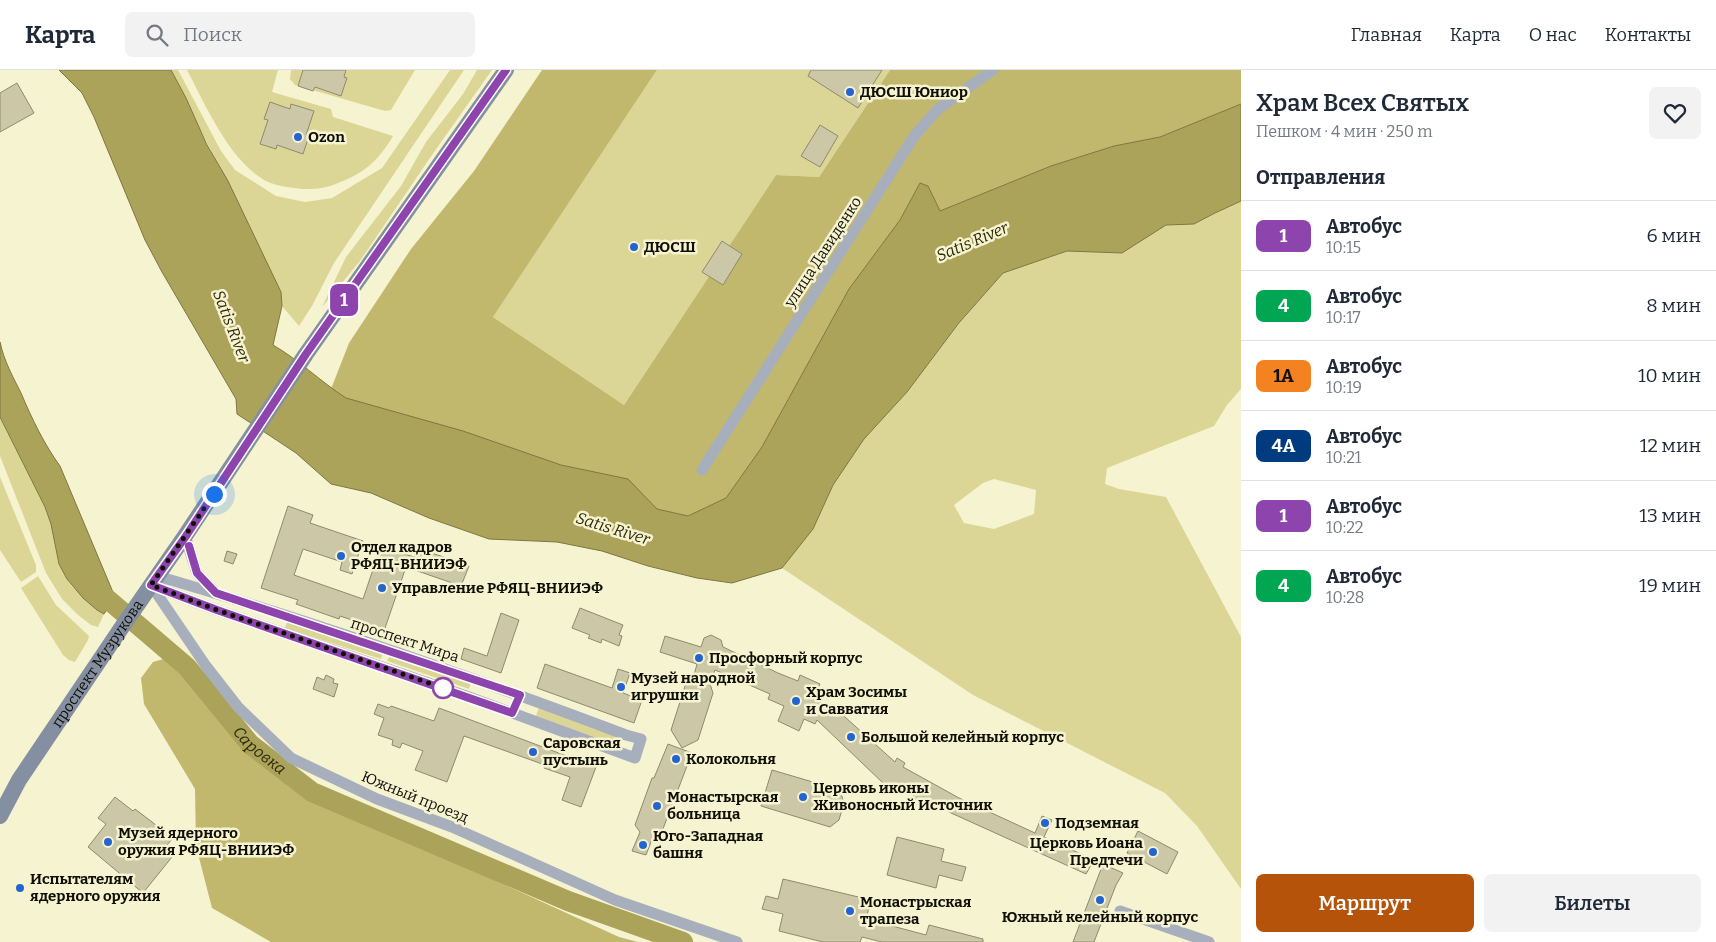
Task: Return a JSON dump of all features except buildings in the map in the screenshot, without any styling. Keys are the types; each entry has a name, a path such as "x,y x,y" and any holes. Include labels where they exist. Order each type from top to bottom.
{"main road":[{"name":"проспект Музрукова","path":"0,816 19,780 186,536 306,354 506,70"}],"street":[{"name":"улица Давиденко","path":"702,470 915,135 937,110 993,70"},
{"path":"186,536 197,573 216,593"},
{"name":"проспект Мира","path":"150,587 216,593 476,679 641,739 635,758 469,697 150,587"},
{"name":"Южный проезд","path":"150,587 206,666 238,707 291,758 377,799 452,827 615,900 737,942"},
{"path":"1120,911 1209,942"}],"shaded area":[{"path":"171,70 178,70 221,151 235,170 276,196 305,202 332,198 382,168 450,70 464,70 334,263 312,306 299,326 282,306 281,292"},
{"path":"187,70 278,70 272,92 331,109 333,117 393,136 375,160 361,172 344,181 314,189 274,184 253,172 230,146 210,115"},
{"path":"291,70 415,70 391,110 385,111 295,85 290,79"},
{"path":"477,70 492,70 360,261 322,307 346,257 401,186 426,142 463,94"},
{"path":"542,70 657,70 493,317 624,405 776,175 819,177 890,70 1241,70 1241,104 1160,137 1114,146 1051,166 940,211 928,186 920,183 900,220 849,289 762,447 726,498 688,516 657,509 627,479 561,465 346,398 331,389 349,343 411,249 474,171"},
{"name":"ДЮСШ","path":"657,70 890,70 819,177 776,175 624,405 493,317"},
{"path":"1241,201 1241,389 1227,405 1214,426 1107,468 1105,484 1119,489 1166,497 1241,637 1241,889 1197,826 1165,793 973,695 782,568 813,529 833,485 864,439 907,392 960,323 1003,273 1067,251 1122,253 1166,225 1194,224","holes":["994,479 1036,490 1034,514 994,529 964,523 954,505 983,483"]},
{"path":"0,417 45,507 51,524 59,564 72,586 97,610 104,614 98,627 91,625 78,615 62,599 46,573 0,456"},
{"path":"0,477 36,565 36,572 21,582 0,550"},
{"path":"38,576 56,605 89,636 75,662 63,655 21,588"},
{"path":"287,622 383,653 381,659 285,628"},
{"path":"390,655 471,682 469,689 387,661"},
{"path":"174,656 288,786 619,937 638,942 271,942 212,908 196,846 195,789 144,704 141,678 153,662"},
{"path":"539,707 620,737 618,746 536,716"}],"water":[{"name":"Satis River","path":"59,70 171,70 207,145 228,181 281,292 282,306 273,345 292,357 337,392 346,398 463,431 561,465 628,479 657,509 688,516 726,498 762,447 849,289 900,220 920,183 928,186 940,211 1051,166 1114,146 1160,137 1241,104 1241,201 1194,224 1166,225 1122,253 1067,251 1003,273 959,323 907,392 864,439 833,485 813,529 782,568 732,583 697,578 648,566 602,551 557,542 489,539 429,518 371,493 331,484 296,453 237,414 236,399 145,240 94,117 82,93"},
{"path":"0,342 9,369 34,422 60,466 115,597 104,614 83,598 67,579 59,564 51,524 45,507 0,417"}],"waterway":[{"name":"Саровка","path":"94,584 98,591 187,667 250,744 312,792 568,901 683,942"}],"bus line":[{"name":"1","path":"189,546 197,573 216,593 520,695 512,713 217,610 151,585 186,536 306,354 506,70"}],"place":[{"name":"ДЮСШ Юниор","path":"850,92"},
{"name":"Ozon","path":"298,137"},
{"name":"ДЮСШ","path":"634,247"},
{"name":"Отдел кадров РФЯЦ-ВНИИЭФ","path":"341,556"},
{"name":"Управление РФЯЦ-ВНИИЭФ","path":"382,588"},
{"name":"Просфорный корпус","path":"699,658"},
{"name":"Музей народной игрушки","path":"621,687"},
{"name":"Храм Зосимы и Савватия","path":"796,701"},
{"name":"Большой келейный корпус","path":"851,737"},
{"name":"Саровская пустынь","path":"533,752"},
{"name":"Колокольня","path":"676,759"},
{"name":"Церковь иконы Живоносный Источник","path":"803,797"},
{"name":"Монастырская больница","path":"657,806"},
{"name":"Подземная","path":"1045,823"},
{"name":"Музей ядерного оружия РФЯЦ-ВНИИЭФ","path":"108,842"},
{"name":"Юго-Западная башня","path":"643,845"},
{"name":"Церковь Иоана Предтечи","path":"1153,852"},
{"name":"Испытателям ядерного оружия","path":"20,888"},
{"name":"Южный келейный корпус","path":"1100,900"},
{"name":"Монастрыская трапеза","path":"850,911"}],"route":[{"path":"214,494 151,585 217,610 443,688"}]}
